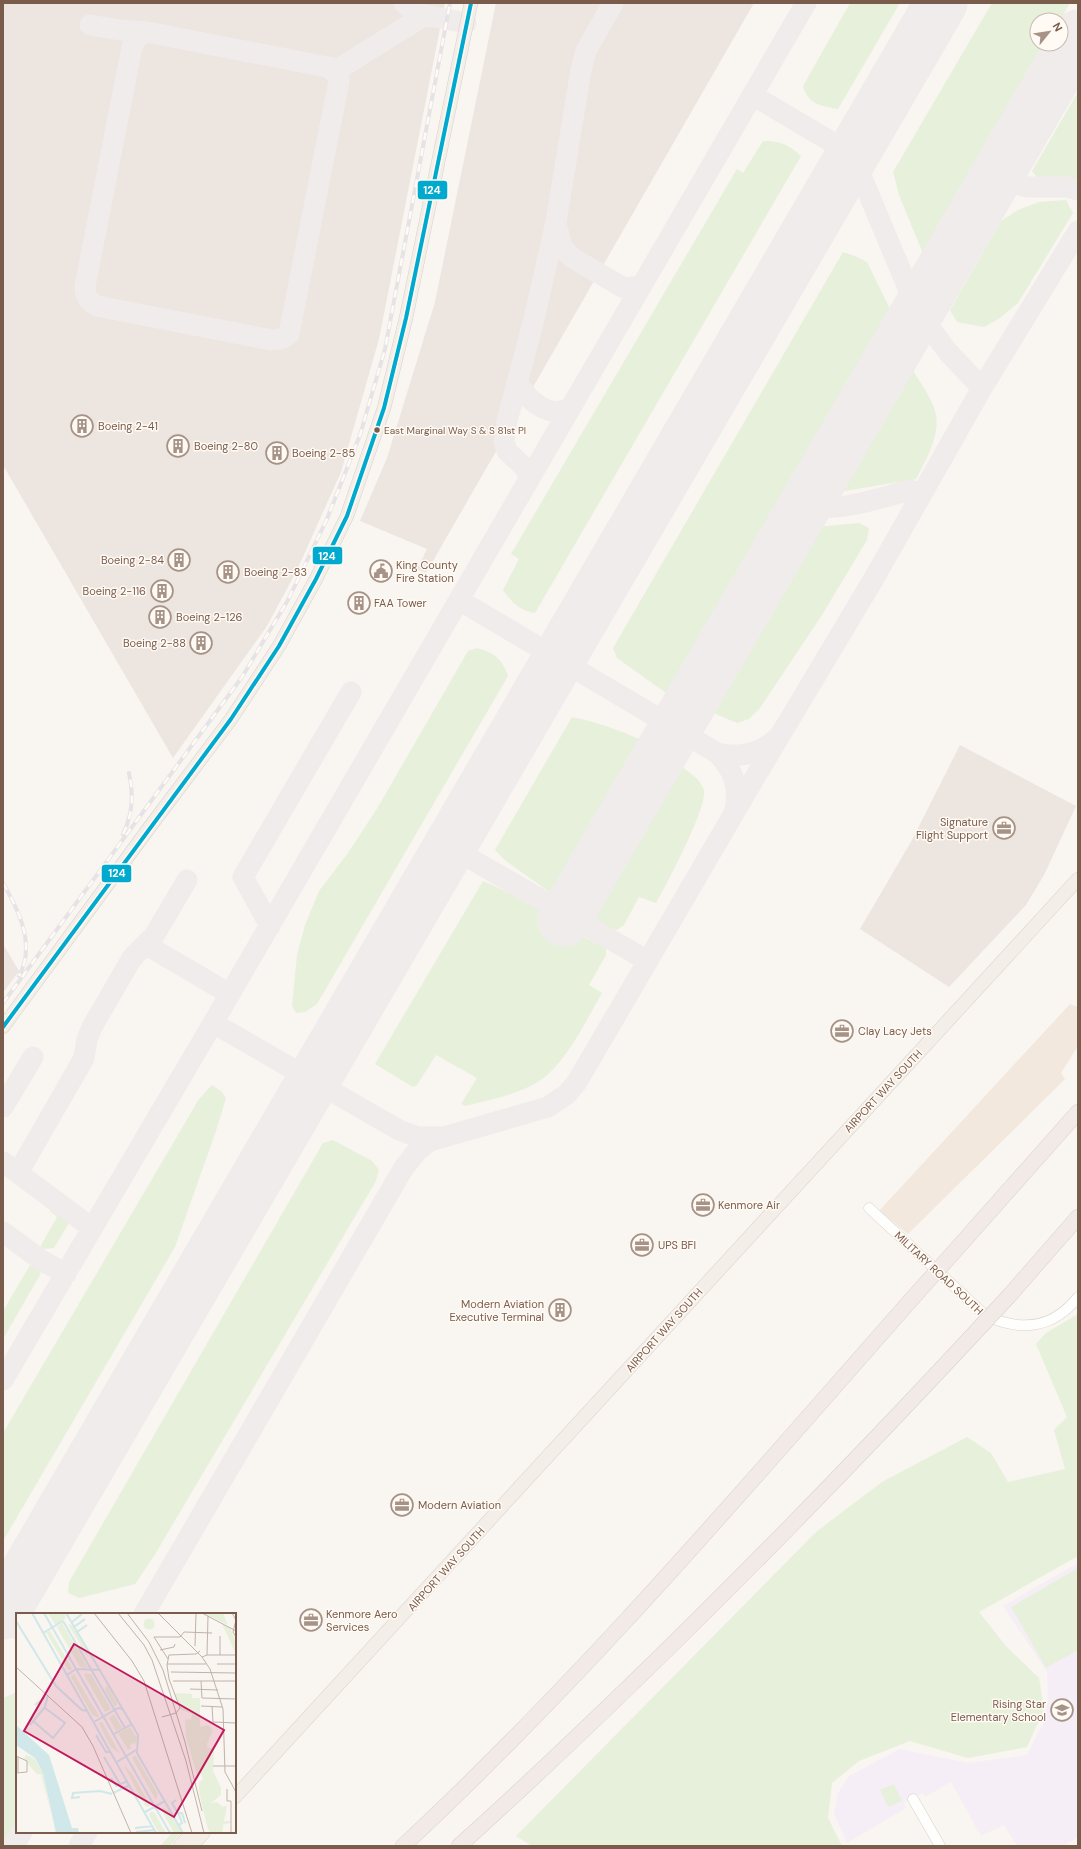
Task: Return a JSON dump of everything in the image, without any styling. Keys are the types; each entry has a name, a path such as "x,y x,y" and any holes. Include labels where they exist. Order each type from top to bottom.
{"highway":[{"path":"403,1846 456,1796 592,1658 1078,1112"},
{"path":"459,1846 518,1793 678,1640 767,1552 874,1441 1009,1296 1078,1217"}],"main road":[{"path":"3,1027 231,719 279,646 316,579 347,516 384,408 406,318 471,3"},
{"name":"AIRPORT WAY SOUTH","path":"236,1796 249,1780 319,1708 1078,879"},
{"name":"AIRPORT WAY SOUTH","path":"236,1791 249,1780"},
{"path":"180,1846 192,1833"},
{"path":"192,1846 203,1833"}],"street":[{"name":"MILITARY ROAD SOUTH","path":"869,1208 985,1315 995,1320 1020,1326 1040,1324 1064,1312 1078,1297"},
{"path":"913,1799 940,1846"}],"shaded area":[{"path":"3,3 445,3 379,339 341,472 297,570 267,626 173,758 3,465"},
{"path":"496,3 754,3 426,573 417,569 427,549 360,521 387,458 435,302"},
{"path":"960,745 1076,806 1044,875 1026,905 949,987 860,929 912,840"},
{"path":"3,944 19,971 3,993"},
{"path":"1070,1004 1078,1007 1078,1046 1061,1073 1065,1079 908,1234 879,1211"},
{"name":"Rising Star Elementary School","path":"1078,1563 1078,1837 1064,1846 1017,1846 1004,1825 981,1836 951,1782 925,1797 923,1793 904,1803 906,1808 847,1843 834,1814 838,1793 849,1776 900,1749 968,1763 1027,1755 1044,1721 1048,1700 1047,1672 1003,1606"}],"green space":[{"path":"850,3 900,3 838,109 826,107 816,103 808,97 803,86"},
{"path":"992,3 1070,3 1065,12 1029,12 1029,52 1041,52 924,256 899,195 893,172"},
{"path":"1078,92 1078,181 1050,181 1038,179 1032,171"},
{"path":"763,141 779,142 793,149 801,156 535,613 520,608 503,590 519,559 511,554 737,169 743,173"},
{"path":"1066,200 1073,213 1018,303 1000,318 984,327 957,322 950,310 1001,221 1018,210 1039,202"},
{"path":"843,252 867,262 892,313 669,695 617,658 613,648"},
{"path":"912,369 932,403 937,423 931,448 916,479 839,492"},
{"path":"859,523 869,528 867,540 822,615 760,708 749,719 737,723 711,712 817,527"},
{"path":"477,648 488,652 497,658 503,665 508,676 317,1004 305,1012 296,1013 292,1006 297,955 305,925 319,891 348,853 378,807 468,651"},
{"path":"572,717 590,721 626,733 643,741 559,885 551,893 506,861 495,850"},
{"path":"678,764 700,782 704,790 700,812 677,864 656,903 639,897 624,925 617,930 610,929 591,917 593,907"},
{"path":"483,881 543,908 540,914 583,938 584,937 598,944 600,941 606,948 606,955 589,985 602,993 574,1042 557,1065 548,1074 530,1087 502,1097 465,1106 461,1104 477,1078 436,1055 417,1085 413,1087 375,1064"},
{"path":"212,1085 222,1092 226,1098 217,1128 175,1247 3,1541 3,1433 199,1099"},
{"path":"333,1140 372,1161 379,1170 376,1181 154,1556 135,1584 79,1598 68,1593 69,1582 323,1143"},
{"path":"53,1207 66,1217 69,1223 54,1248 45,1249 40,1247 57,1217 50,1211"},
{"path":"30,1265 41,1271 40,1275 3,1339 3,1311"},
{"path":"1078,1314 1078,1556 979,1612 1006,1646 1039,1678 1044,1709 1027,1747 968,1758 910,1741 859,1761 832,1783 828,1818 842,1846 532,1846 516,1836 816,1532 882,1482 967,1437 991,1453 1008,1482 1065,1469 1054,1430 1067,1417 1036,1344 1046,1333"},
{"path":"1078,1568 1078,1650 1046,1668 1011,1607"},
{"path":"16,1694 16,1829 6,1846 3,1846 3,1698"},
{"path":"894,1784 902,1801 888,1807 880,1790"},
{"path":"172,1833 181,1833 170,1846 160,1846"}],"taxiway":[{"path":"404,3 415,12 425,15"},
{"path":"529,479 526,469 507,451 504,442 507,421 533,323 556,222 581,70 586,51 613,3"},
{"path":"3,1380 213,1023 806,3"},
{"path":"90,25 120,30 147,32 332,68 340,68 425,15 466,23"},
{"path":"147,32 137,37 132,47 85,286 86,295 89,300 97,306 271,340 281,339 289,334 339,81 336,73 328,67"},
{"path":"752,95 852,154 918,312 948,352 982,388"},
{"path":"994,179 1028,187 1067,187 1078,190"},
{"path":"556,224 562,247 571,257 624,288 636,287 643,283"},
{"path":"145,1613 403,1169 417,1151 430,1141 548,1107 567,1094 577,1082 754,779 873,580 982,388 1078,231"},
{"path":"518,381 526,395 532,401 547,410 563,411 570,407"},
{"path":"807,504 817,507 858,504 910,490 920,495"},
{"path":"459,600 717,753 733,755 748,754 763,749 776,739"},
{"path":"270,926 243,877 351,692"},
{"path":"717,753 727,765 734,779 737,794 735,810"},
{"path":"450,847 648,961"},
{"path":"18,1173 84,1058 87,1039 92,1027 132,958 154,936 187,880"},
{"path":"583,888 580,899 580,909 583,918 590,927"},
{"path":"146,945 230,994"},
{"path":"213,1023 399,1130 418,1137 441,1137"},
{"path":"3,1107 33,1057"},
{"path":"3,1162 92,1228"},
{"path":"3,1232 41,1260 66,1274"},
{"path":"3,1621 16,1628"},
{"path":"13,1846 21,1833"},
{"path":"79,1846 86,1833"}],"runway":[{"path":"3,1613 941,3"},
{"path":"564,920 1078,36"}],"railway":[{"path":"3,1003 242,677 288,600 327,519 360,435 385,349 450,3"},
{"path":"123,834 129,819 132,804 132,789 129,773"},
{"path":"3,883 20,917 26,940 24,964 19,976"}],"transit line":[{"name":"124","path":"3,1027 231,719 279,646 316,579 347,516 384,408 406,318 471,3"}],"place":[{"name":"Boeing 2-41","path":"82,426"},
{"name":"East Marginal Way S & S 81st Pl","path":"377,430"},
{"name":"Boeing 2-80","path":"178,446"},
{"name":"Boeing 2-85","path":"277,453"},
{"name":"Boeing 2-84","path":"179,560"},
{"name":"King County Fire Station","path":"381,571"},
{"name":"Boeing 2-83","path":"228,572"},
{"name":"Boeing 2-116","path":"162,591"},
{"name":"FAA Tower","path":"359,603"},
{"name":"Boeing 2-126","path":"160,617"},
{"name":"Boeing 2-88","path":"201,643"},
{"name":"Signature Flight Support","path":"1004,828"},
{"name":"Clay Lacy Jets","path":"842,1031"},
{"name":"Kenmore Air","path":"703,1205"},
{"name":"UPS BFI","path":"642,1245"},
{"name":"Modern Aviation Executive Terminal","path":"560,1310"},
{"name":"Modern Aviation","path":"402,1505"},
{"name":"Kenmore Aero Services","path":"311,1620"},
{"name":"Rising Star Elementary School","path":"1062,1710"}]}
